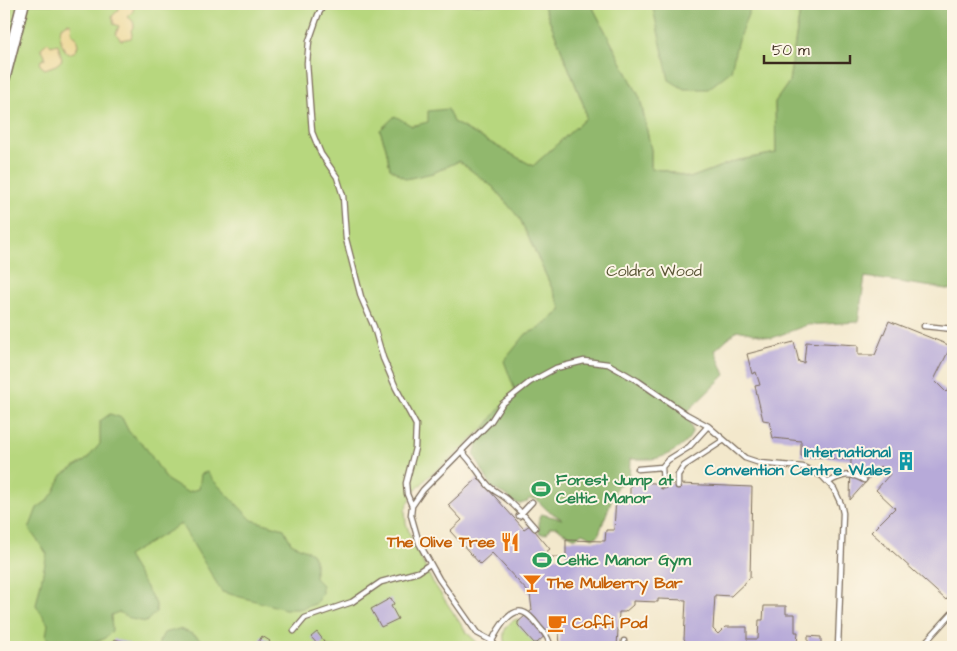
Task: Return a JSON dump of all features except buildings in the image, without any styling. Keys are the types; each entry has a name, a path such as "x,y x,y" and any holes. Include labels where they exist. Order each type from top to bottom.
{"street":[{"path":"4,78 23,4"}],"lane":[{"path":"324,4 309,41 306,63 312,132 321,154 337,177 343,196 346,240 361,297 374,327 383,358 396,388 416,425 415,448 406,483 406,494 412,506"},
{"path":"924,326 953,329"},
{"path":"496,647 492,641 477,632 430,564 411,515 412,506 423,490 491,421 502,404 530,382 556,368 584,361 608,364 638,381 686,414 708,426 745,458 760,463 803,468 822,476 829,482 838,496 843,513 838,647"},
{"path":"663,486 662,467 668,460 689,447 708,426"},
{"path":"678,486 678,475 684,466 724,440"},
{"path":"461,451 476,467 488,485 506,498 535,528"},
{"path":"638,469 662,467"},
{"path":"829,482 840,475 848,474 858,476 864,480"},
{"path":"520,514 532,502"},
{"path":"294,631 305,618 352,602 381,582 418,572 430,564"},
{"path":"492,641 499,628 507,619 515,613 522,611 546,634 550,647"},
{"path":"921,647 953,612"},
{"path":"624,641 624,647"}],"green space":[{"path":"4,4 543,4 584,106 586,118 533,166 453,122 428,123 380,130 390,168 433,173 459,161 493,187 520,219 562,310 538,329 526,334 516,393 457,454 428,477 414,492 405,510 406,523 411,538 431,579 466,632 482,647 4,647"},
{"name":"Coldra Wood","path":"543,4 591,4 640,98 651,150 651,169 663,170 690,178 735,161 776,153 775,102 789,82 801,4 953,4 953,290 865,277 858,322 807,325 772,338 737,330 715,350 725,375 686,413 692,428 687,441 673,452 662,457 630,459 629,480 617,486 598,536 593,538 582,533 576,538 557,527 550,527 547,533 539,533 539,518 541,514 562,519 547,510 536,499 529,499 527,502 520,504 510,501 509,497 492,488 474,455 484,429 502,406 516,393 504,361 526,334 538,329 562,310 520,219 493,187 459,161 433,173 406,179 390,168 380,130 395,116 412,126 428,122 428,111 448,109 453,122 533,166 586,118 584,106"},
{"path":"591,4 801,4 789,82 775,102 776,153 735,161 690,178 663,170 651,170 651,150 640,98"},
{"path":"652,4 752,4 737,43 731,71 708,89 684,89 669,80"},
{"path":"110,414 122,418 129,432 144,445 167,480 187,492 199,489 201,474 207,472 252,520 284,529 291,543 312,553 315,560 315,578 322,585 322,594 315,604 299,609 285,609 222,592 181,524 127,556 156,604 156,612 146,622 131,619 119,612 111,615 112,631 104,639 93,642 97,647 52,647 46,636 48,624 36,605 47,554 29,529 37,508 47,501 54,492 62,475 86,460 100,444 100,421"},
{"path":"517,619 539,640 540,647 506,647 504,634 506,627"},
{"path":"179,629 198,638 206,647 159,647 159,642 164,633"}],"sand":[{"path":"118,4 134,4 133,11 128,17 134,25 131,30 131,38 121,40 116,34 119,26 114,24 112,16 119,10"},
{"path":"68,23 71,24 72,34 76,37 78,45 76,51 69,54 62,45 60,34 61,27"},
{"path":"48,42 51,46 58,44 62,60 56,65 45,69 40,65 41,60 45,59 41,48"}],"place":[{"name":"International Convention Centre Wales","path":"906,461"},
{"name":"Forest Jump at Celtic Manor","path":"541,489"},
{"name":"The Olive Tree","path":"510,542"},
{"name":"Celtic Manor Gym","path":"542,560"},
{"name":"The Mulberry Bar","path":"532,583"},
{"name":"Coffi Pod","path":"557,623"}]}
